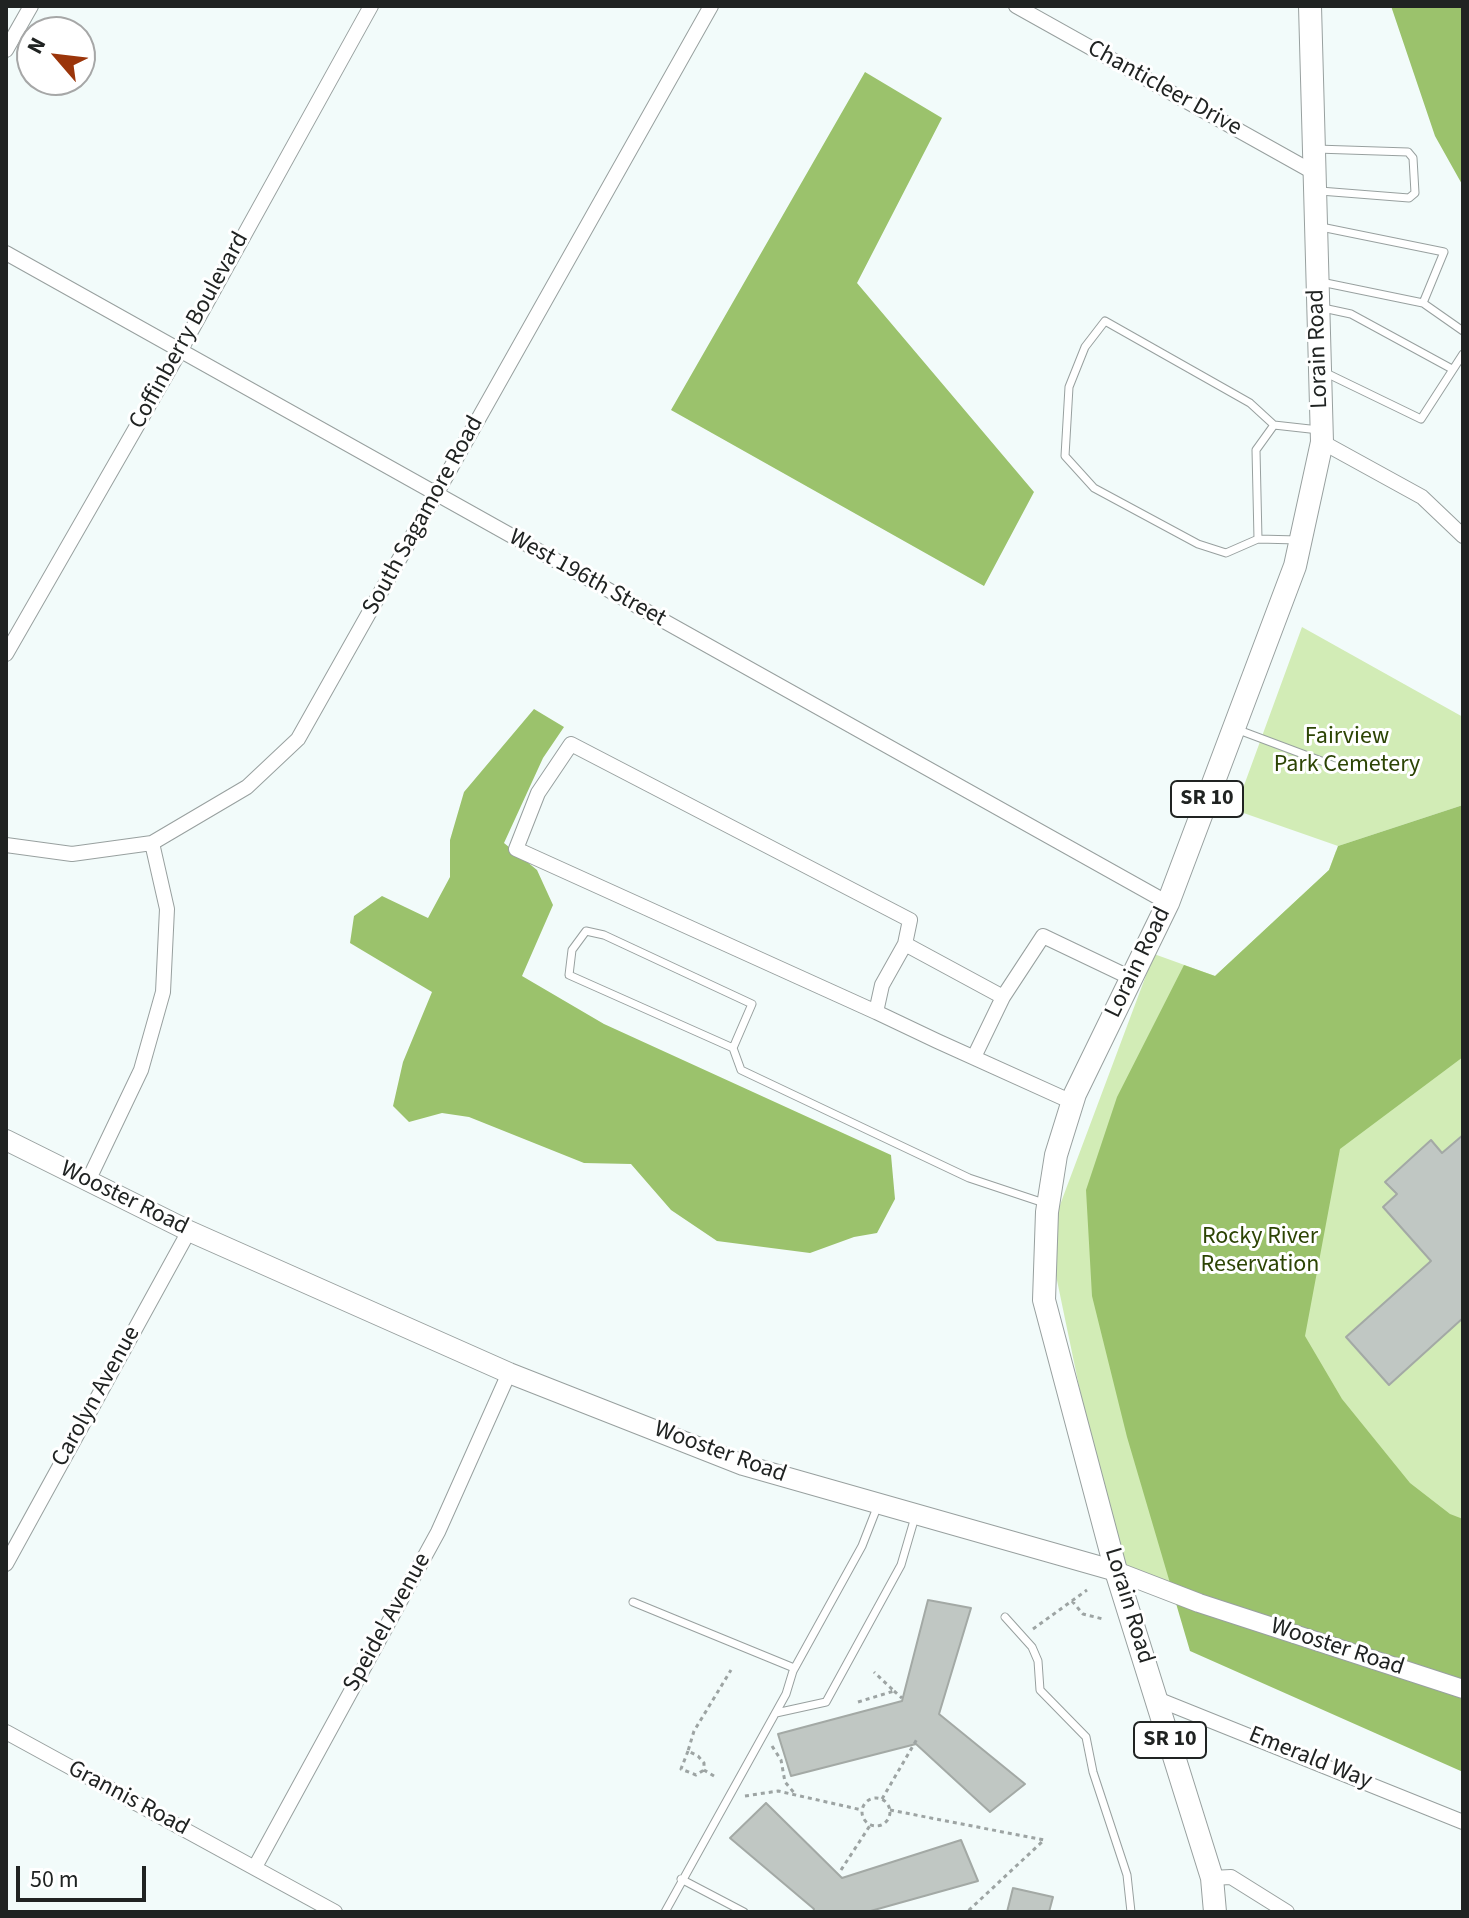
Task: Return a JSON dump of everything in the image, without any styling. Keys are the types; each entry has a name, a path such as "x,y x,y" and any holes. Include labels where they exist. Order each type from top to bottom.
{"main road":[{"name":"Lorain Road","path":"1215,1912 1212,1878 1116,1571 1044,1300 1049,1204 1056,1155 1072,1102 1168,903 1295,566 1322,436 1310,6"},
{"name":"Wooster Road","path":"6,1140 189,1231 509,1373 743,1465 1116,1571"}],"street":[{"path":"6,50 31,6"},
{"name":"Coffinberry Boulevard","path":"6,654 180,351 371,6"},
{"name":"South Sagamore Road","path":"6,845 72,854 152,843 247,787 298,739 711,6"},
{"name":"Chanticleer Drive","path":"1016,6 1313,182"},
{"name":"West 196th Street","path":"6,253 1168,903"},
{"path":"1322,436 1422,497 1463,536"},
{"path":"876,1012 882,985 905,944 910,920 571,744 538,793 516,849 1072,1102"},
{"path":"88,1181 141,1070 163,992 167,909 152,843"},
{"path":"974,1057 1003,997 1043,936 1131,978"},
{"path":"905,944 1003,997"},
{"name":"Carolyn Avenue","path":"6,1564 189,1231"},
{"name":"Speidel Avenue","path":"255,1867 438,1532 509,1373"},
{"name":"Wooster Road","path":"1116,1571 1199,1603 1463,1689"},
{"name":"Emerald Way","path":"1157,1699 1463,1822"},
{"name":"Grannis Road","path":"6,1732 335,1912"},
{"path":"1212,1878 1231,1877 1287,1912"}],"lane":[{"path":"1313,149 1408,152 1413,158 1415,193 1409,198 1313,182"},
{"path":"1315,225 1444,252 1423,303"},
{"path":"1317,281 1423,303 1463,331"},
{"path":"1320,307 1351,314 1452,369"},
{"path":"1300,540 1258,539 1226,553 1198,544 1094,488 1065,456 1069,387 1085,347 1105,321 1250,403 1274,425 1322,436"},
{"path":"1320,370 1421,419 1463,354"},
{"path":"1258,539 1256,450 1274,425"},
{"path":"1234,728 1340,768"},
{"path":"733,1048 569,975 572,950 586,931 604,935 752,1004 733,1048 741,1070 969,1178 1049,1204"},
{"path":"665,1912 776,1713 794,1668 862,1546 878,1503"},
{"path":"776,1713 826,1702 901,1565 916,1514"},
{"path":"633,1602 794,1668"},
{"path":"1005,1617 1024,1636 1038,1661 1040,1690 1086,1737 1093,1772 1127,1875 1131,1912"},
{"path":"681,1879 744,1912"}],"path":[{"path":"1024,1636 1087,1590"},
{"path":"1072,1601 1083,1614 1103,1619"},
{"path":"704,1770 696,1775 681,1769 694,1731 731,1670"},
{"path":"874,1672 902,1698"},
{"path":"858,1702 894,1691"},
{"path":"882,1799 917,1739"},
{"path":"770,1744 781,1760 785,1782 796,1795"},
{"path":"688,1751 704,1763 704,1770"},
{"path":"704,1770 714,1776"},
{"path":"741,1795 778,1791 796,1795 862,1810 871,1824"},
{"path":"862,1810 870,1799 882,1799"},
{"path":"882,1799 890,1810 1044,1840 967,1912"},
{"path":"871,1824 884,1823 890,1810"},
{"path":"841,1870 871,1824"}],"green space":[{"path":"1391,6 1463,6 1463,186 1435,136"},
{"path":"865,72 942,118 857,283 1034,492 984,586 671,410"},
{"name":"Fairview Park Cemetery","path":"1302,627 1463,717 1463,805 1338,846 1235,810"},
{"path":"534,709 564,727 543,758 504,843 537,870 553,905 522,976 604,1024 891,1155 895,1199 877,1233 854,1237 810,1253 717,1241 671,1210 631,1164 584,1163 469,1117 442,1113 409,1122 393,1106 403,1062 432,992 350,943 354,916 382,896 428,918 450,877 450,840 464,792"},
{"name":"Rocky River Reservation","path":"1463,805 1463,1057 1340,1149 1305,1336 1342,1399 1410,1483 1450,1514 1463,1519 1463,1772 1190,1651 1127,1437 1092,1296 1086,1190 1117,1097 1184,965 1215,976 1329,870 1338,846"},
{"name":"Rocky River Reservation","path":"1463,811 1463,1682 1117,1569 1048,1237 1154,954 1215,976 1329,870 1336,851"}],"building":[{"path":"1463,1135 1463,1318 1389,1385 1346,1337 1431,1261 1383,1207 1397,1194 1385,1182 1431,1140 1442,1153"},
{"path":"928,1600 971,1608 939,1714 1025,1784 990,1812 916,1744 791,1776 778,1734 902,1701"},
{"path":"766,1803 842,1878 961,1840 978,1881 867,1912 813,1912 814,1909 730,1838"},
{"path":"1013,1888 1053,1897 1049,1912 1007,1912"}]}
